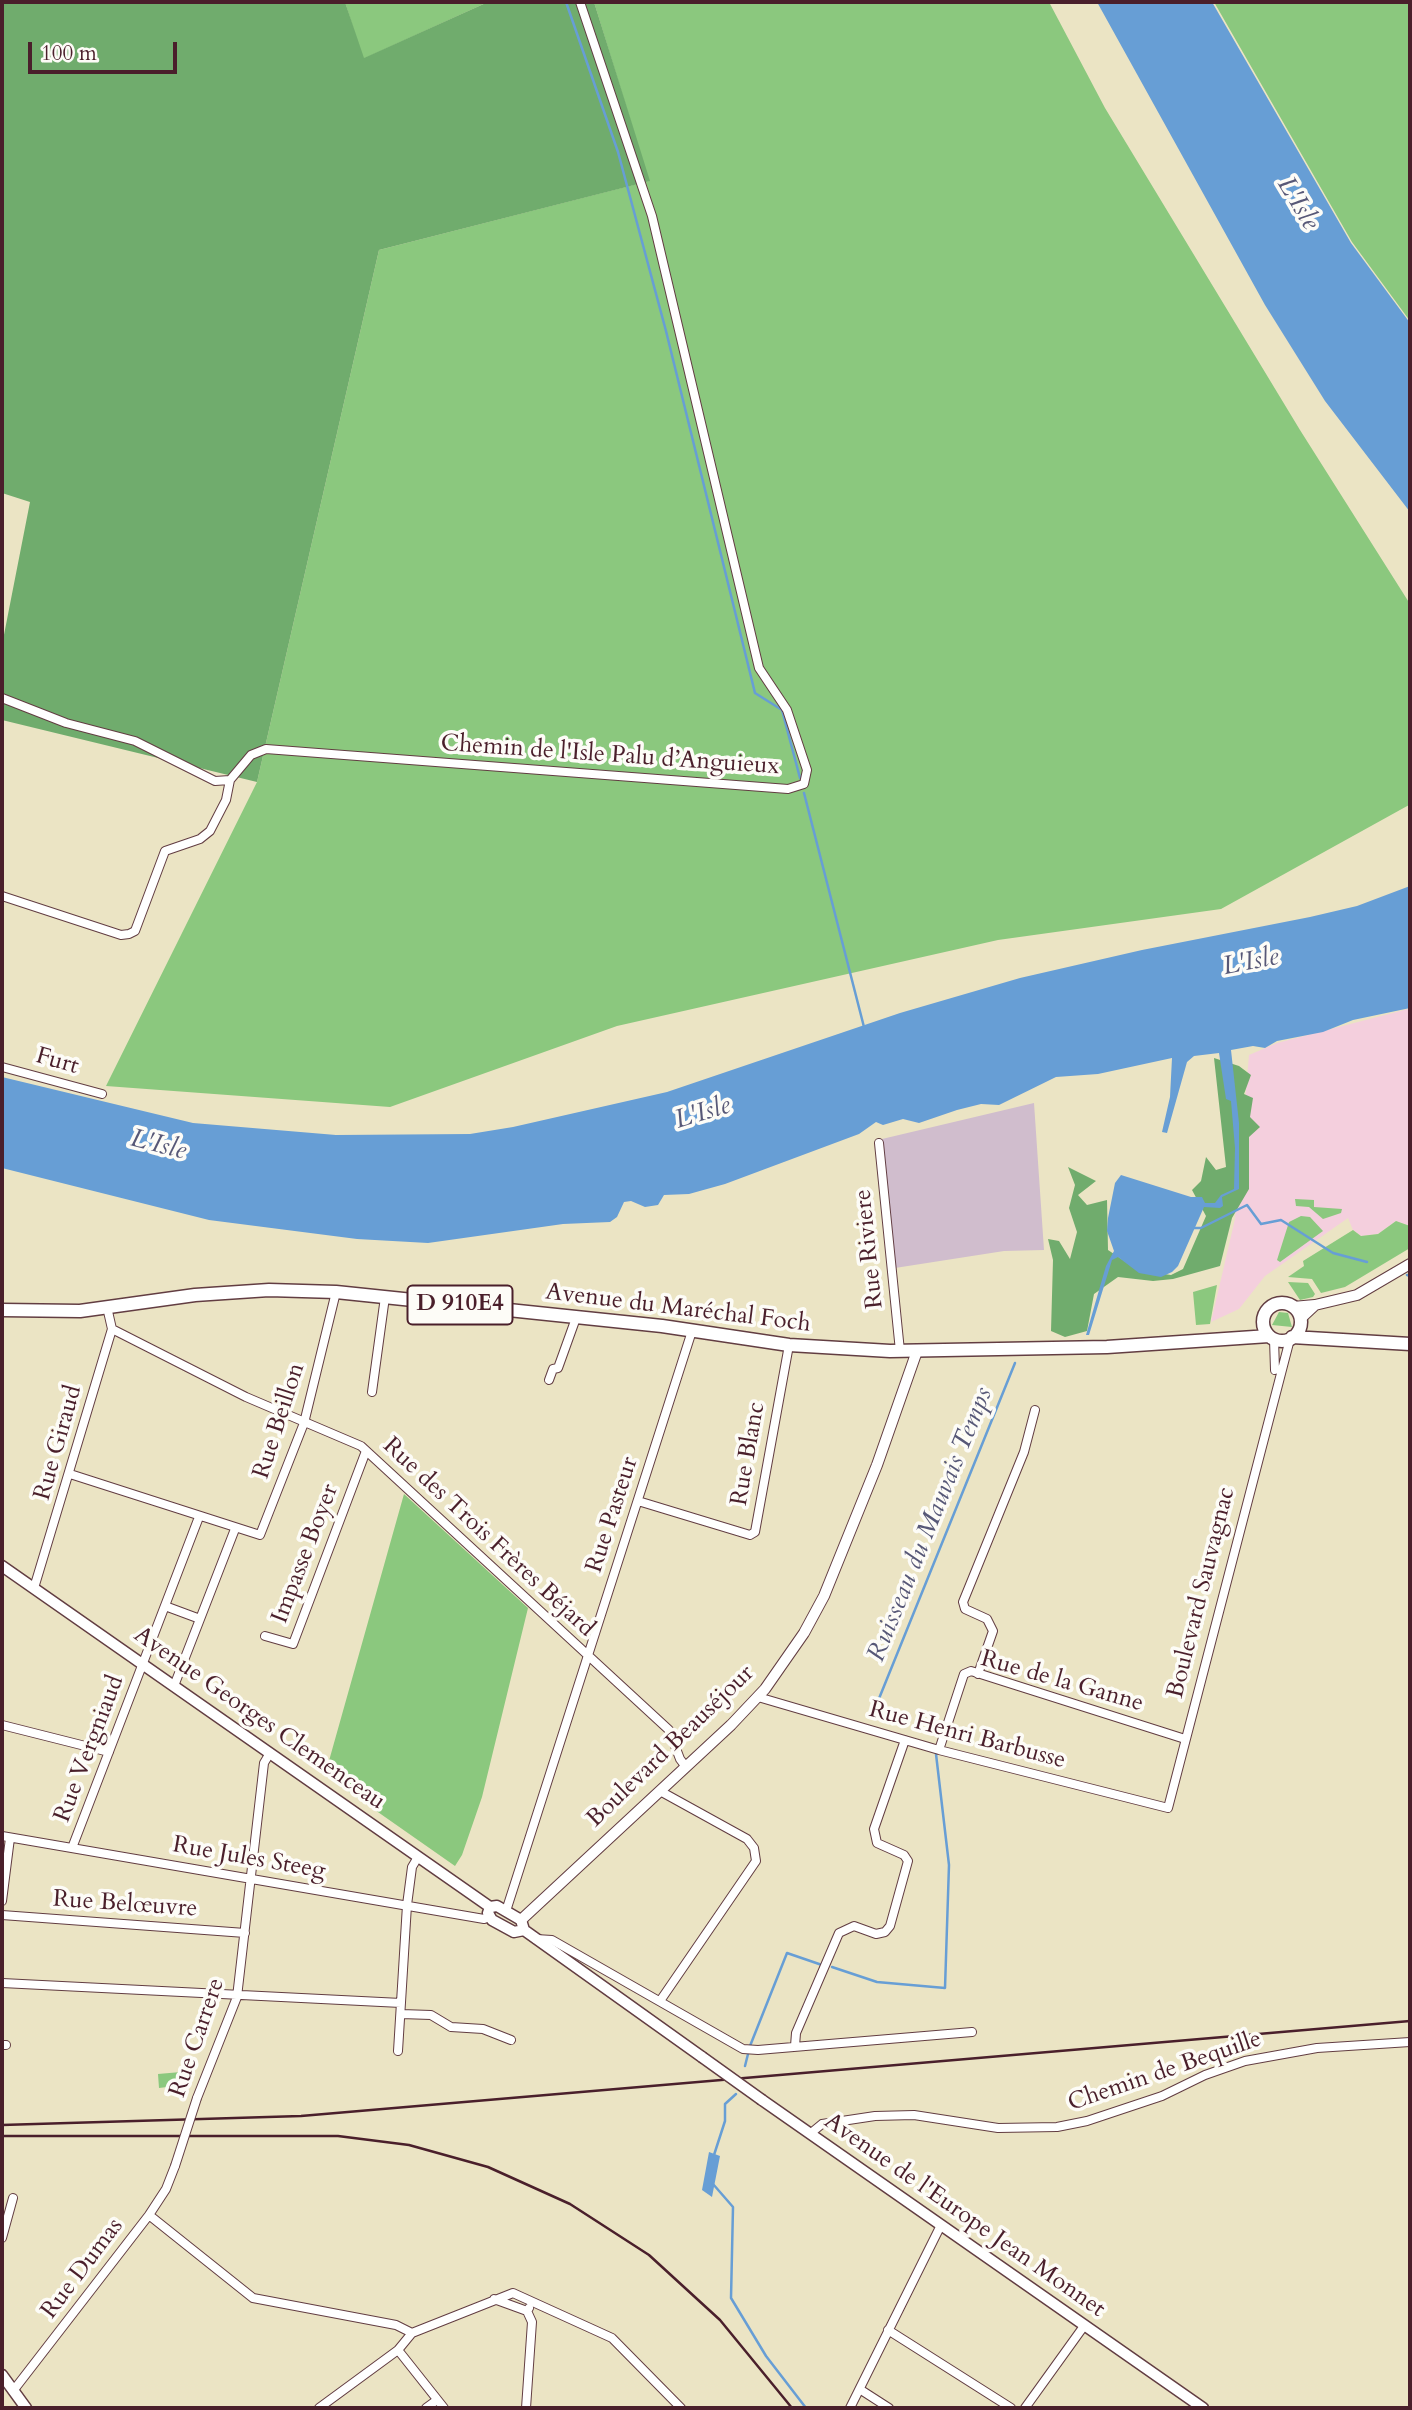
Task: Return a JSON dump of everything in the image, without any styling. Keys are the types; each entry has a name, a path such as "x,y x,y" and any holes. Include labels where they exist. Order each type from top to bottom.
{"main road":[{"name":"Avenue du Maréchal Foch","path":"2,1310 61,1312 195,1295 269,1290 385,1297 692,1331 789,1345 900,1351 1090,1348 1271,1337"},
{"path":"1296,1330 1293,1307 1277,1303 1267,1309 1263,1319 1271,1337 1296,1330 1352,1340 1410,1343"},
{"name":"Avenue du Maréchal Foch","path":"1184,1342 1249,1328 1263,1319"},
{"name":"Avenue Georges Clemenceau","path":"2,1566 418,1857 514,1932 523,1925"},
{"name":"Avenue Georges Clemenceau","path":"490,1912 497,1906 506,1911 536,1939 702,2057"},
{"name":"Avenue de l'Europe Jean Monnet","path":"702,2057 1203,2408"},
{"path":"2,2375 22,2407"}],"street":[{"name":"Chemin de l'Isle Palu d’Anguieux","path":"230,780 251,755 266,749 788,789 804,785 807,778 787,709 759,668 652,216 580,2"},
{"path":"2,698 66,723 135,741 215,781 230,780 226,800 210,831 200,839 165,851 135,930 129,934 121,935 2,896"},
{"name":"Furt","path":"2,1067 102,1094"},
{"name":"Rue Riviere","path":"879,1143 900,1351"},
{"path":"1293,1307 1315,1306 1357,1295 1410,1264"},
{"name":"Rue Beillon","path":"235,1529 260,1535 304,1423 336,1292"},
{"path":"372,1392 385,1297"},
{"path":"1296,1330 1315,1306"},
{"path":"107,1307 113,1329"},
{"path":"550,1380 553,1369 558,1368 576,1318"},
{"name":"Rue des Trois Frères Béjard","path":"113,1329 366,1451 588,1658 670,1730 680,1759 686,1767"},
{"name":"Rue Giraud","path":"34,1588 113,1329"},
{"name":"Boulevard Sauvagnac","path":"1168,1808 1275,1387 1296,1330"},
{"name":"Rue Pasteur","path":"506,1911 692,1331"},
{"name":"Boulevard Sauvagnac","path":"1271,1337 1275,1387"},
{"name":"Rue Blanc","path":"638,1501 750,1535 755,1532 789,1345"},
{"name":"Boulevard Beauséjour","path":"523,1925 758,1697 804,1633 824,1596 881,1453 917,1351"},
{"path":"978,1674 993,1631 987,1619 965,1609 962,1602 1024,1452 1035,1410"},
{"name":"Impasse Boyer","path":"265,1636 293,1644 366,1451"},
{"path":"70,1474 235,1529 174,1686"},
{"name":"Rue Vergniaud","path":"72,1848 199,1517"},
{"path":"165,1606 200,1619"},
{"name":"Rue de la Ganne","path":"939,1750 964,1674 971,1671 1185,1739"},
{"name":"Rue Henri Barbusse","path":"758,1697 939,1750 1168,1808"},
{"path":"2,1725 109,1752"},
{"path":"795,2046 796,2033 839,1933 854,1926 876,1934 885,1932 890,1926 908,1861 904,1855 877,1843 874,1829 905,1740"},
{"name":"Rue Carrere","path":"175,2166 197,2098 237,1997 264,1763 270,1753"},
{"path":"660,1791 747,1839 754,1848 756,1861 660,2001"},
{"path":"2,1900 6,1837"},
{"name":"Rue Jules Steeg","path":"6,1837 484,1919 490,1912"},
{"path":"398,2051 407,1905 412,1867 418,1857"},
{"name":"Rue Belœuvre","path":"2,1915 245,1933"},
{"name":"Avenue Georges Clemenceau","path":"536,1939 552,1940 743,2049 758,2050 972,2032"},
{"path":"2,1983 237,1997 401,2003"},
{"path":"401,2014 431,2015 452,2027 483,2029 511,2040"},
{"name":"Chemin de Bequille","path":"811,2133 822,2124 875,2116 914,2115 998,2128 1057,2127 1087,2122 1162,2096 1205,2074 1245,2061 1317,2048 1410,2042"},
{"name":"Rue Dumas","path":"13,2391 149,2215 175,2166"},
{"path":"2,2238 13,2199"},
{"path":"149,2215 253,2298 396,2325 412,2333"},
{"path":"850,2408 941,2225"},
{"path":"319,2408 398,2350 412,2333 513,2293 618,2342 681,2408"},
{"path":"495,2299 527,2311 532,2322 526,2408"},
{"path":"527,2311 533,2302"},
{"path":"1025,2408 1084,2326"},
{"path":"888,2330 1011,2408"},
{"path":"398,2350 430,2405 444,2408"},
{"path":"861,2390 889,2408"}],"shaded area":[{"path":"1408,1009 1410,1226 1396,1221 1378,1234 1361,1236 1353,1230 1348,1218 1265,1276 1239,1309 1211,1322 1235,1219 1249,1055 1277,1043"},
{"path":"1034,1103 1044,1250 1004,1251 895,1268 882,1139"}],"green space":[{"path":"2,2 345,2 364,58 488,2 594,2 650,181 379,250 257,782 2,720 2,645 30,502 2,493"},
{"path":"345,2 488,2 363,59"},
{"path":"594,2 1049,2 1105,108 1300,430 1410,604 1409,805 1221,909 998,940 617,1026 390,1107 106,1086 257,782 379,250 649,181"},
{"path":"1214,2 1410,2 1410,321 1352,242"},
{"path":"1214,1058 1239,1066 1251,1075 1244,1094 1253,1098 1250,1117 1260,1127 1249,1137 1249,1189 1232,1218 1220,1266 1173,1279 1153,1281 1118,1277 1094,1294 1087,1331 1065,1337 1051,1331 1053,1260 1048,1239 1059,1241 1070,1259 1077,1232 1069,1208 1075,1185 1068,1167 1096,1181 1078,1195 1087,1205 1107,1200 1108,1250 1138,1270 1171,1275 1183,1269 1206,1216 1192,1190 1201,1181 1206,1157 1216,1170 1226,1167"},
{"path":"1295,1199 1314,1200 1314,1207 1342,1209 1341,1213 1323,1219 1309,1207 1296,1206"},
{"path":"1301,1216 1310,1217 1323,1231 1280,1262 1277,1260 1289,1222"},
{"path":"1396,1221 1410,1226 1410,1248 1345,1287 1321,1293 1312,1279 1288,1277 1304,1266 1303,1261 1353,1230 1361,1236 1378,1234"},
{"path":"1288,1282 1308,1283 1315,1294 1300,1300"},
{"path":"1217,1285 1210,1324 1196,1325 1193,1292"},
{"path":"1279,1312 1288,1313 1292,1327 1272,1325"},
{"path":"404,1494 528,1608 482,1797 462,1855 455,1866 325,1775"},
{"path":"181,2072 183,2085 159,2088 158,2074"}],"water":[{"name":"L'Isle","path":"1097,2 1212,2 1351,243 1410,323 1410,512 1325,401 1265,305"},
{"name":"L'Isle","path":"1410,886 1410,1008 1353,1020 1323,1032 1277,1041 1265,1048 1253,1046 1231,1050 1239,1123 1239,1189 1222,1197 1223,1206 1220,1208 1204,1207 1178,1266 1172,1272 1161,1277 1139,1273 1118,1257 1112,1260 1089,1335 1086,1335 1106,1266 1114,1251 1107,1231 1108,1218 1115,1183 1121,1175 1191,1197 1202,1197 1205,1203 1215,1203 1221,1195 1234,1189 1235,1148 1231,1101 1226,1099 1219,1053 1194,1056 1187,1062 1167,1133 1162,1132 1170,1097 1172,1058 1098,1074 1056,1077 999,1105 981,1104 919,1123 903,1119 883,1125 876,1122 859,1134 725,1184 689,1194 664,1195 658,1205 645,1207 631,1201 624,1202 617,1217 610,1222 563,1224 428,1243 357,1239 209,1220 2,1168 2,1077 193,1123 336,1135 470,1134 513,1127 667,1092 900,1013 1020,978 1357,906"},
{"path":"709,2152 720,2156 712,2197 702,2190"}],"waterway":[{"path":"566,2 618,152 666,331 755,693 782,710 800,778"},
{"path":"804,793 864,1027"},
{"path":"1194,1228 1201,1228 1247,1205 1261,1224 1281,1220 1333,1253 1367,1262"},
{"name":"Ruisseau du Mauvais Temps","path":"878,1701 1015,1363"},
{"name":"Ruisseau du Mauvais Temps","path":"832,1967 877,1982 945,1988 949,1865 936,1754"},
{"name":"Ruisseau du Mauvais Temps","path":"750,2046 787,1953 822,1965"},
{"name":"Ruisseau du Mauvais Temps","path":"745,2066 748,2054"},
{"name":"Ruisseau du Mauvais Temps","path":"714,2155 725,2121 725,2104 736,2094"},
{"name":"Ruisseau du Mauvais Temps","path":"713,2184 733,2207 731,2298 766,2356 806,2408"}],"railway":[{"path":"2,2125 301,2116 1410,2021"},
{"path":"2,2136 338,2136 409,2145 488,2167 570,2204 649,2255 720,2320 792,2408"}]}
